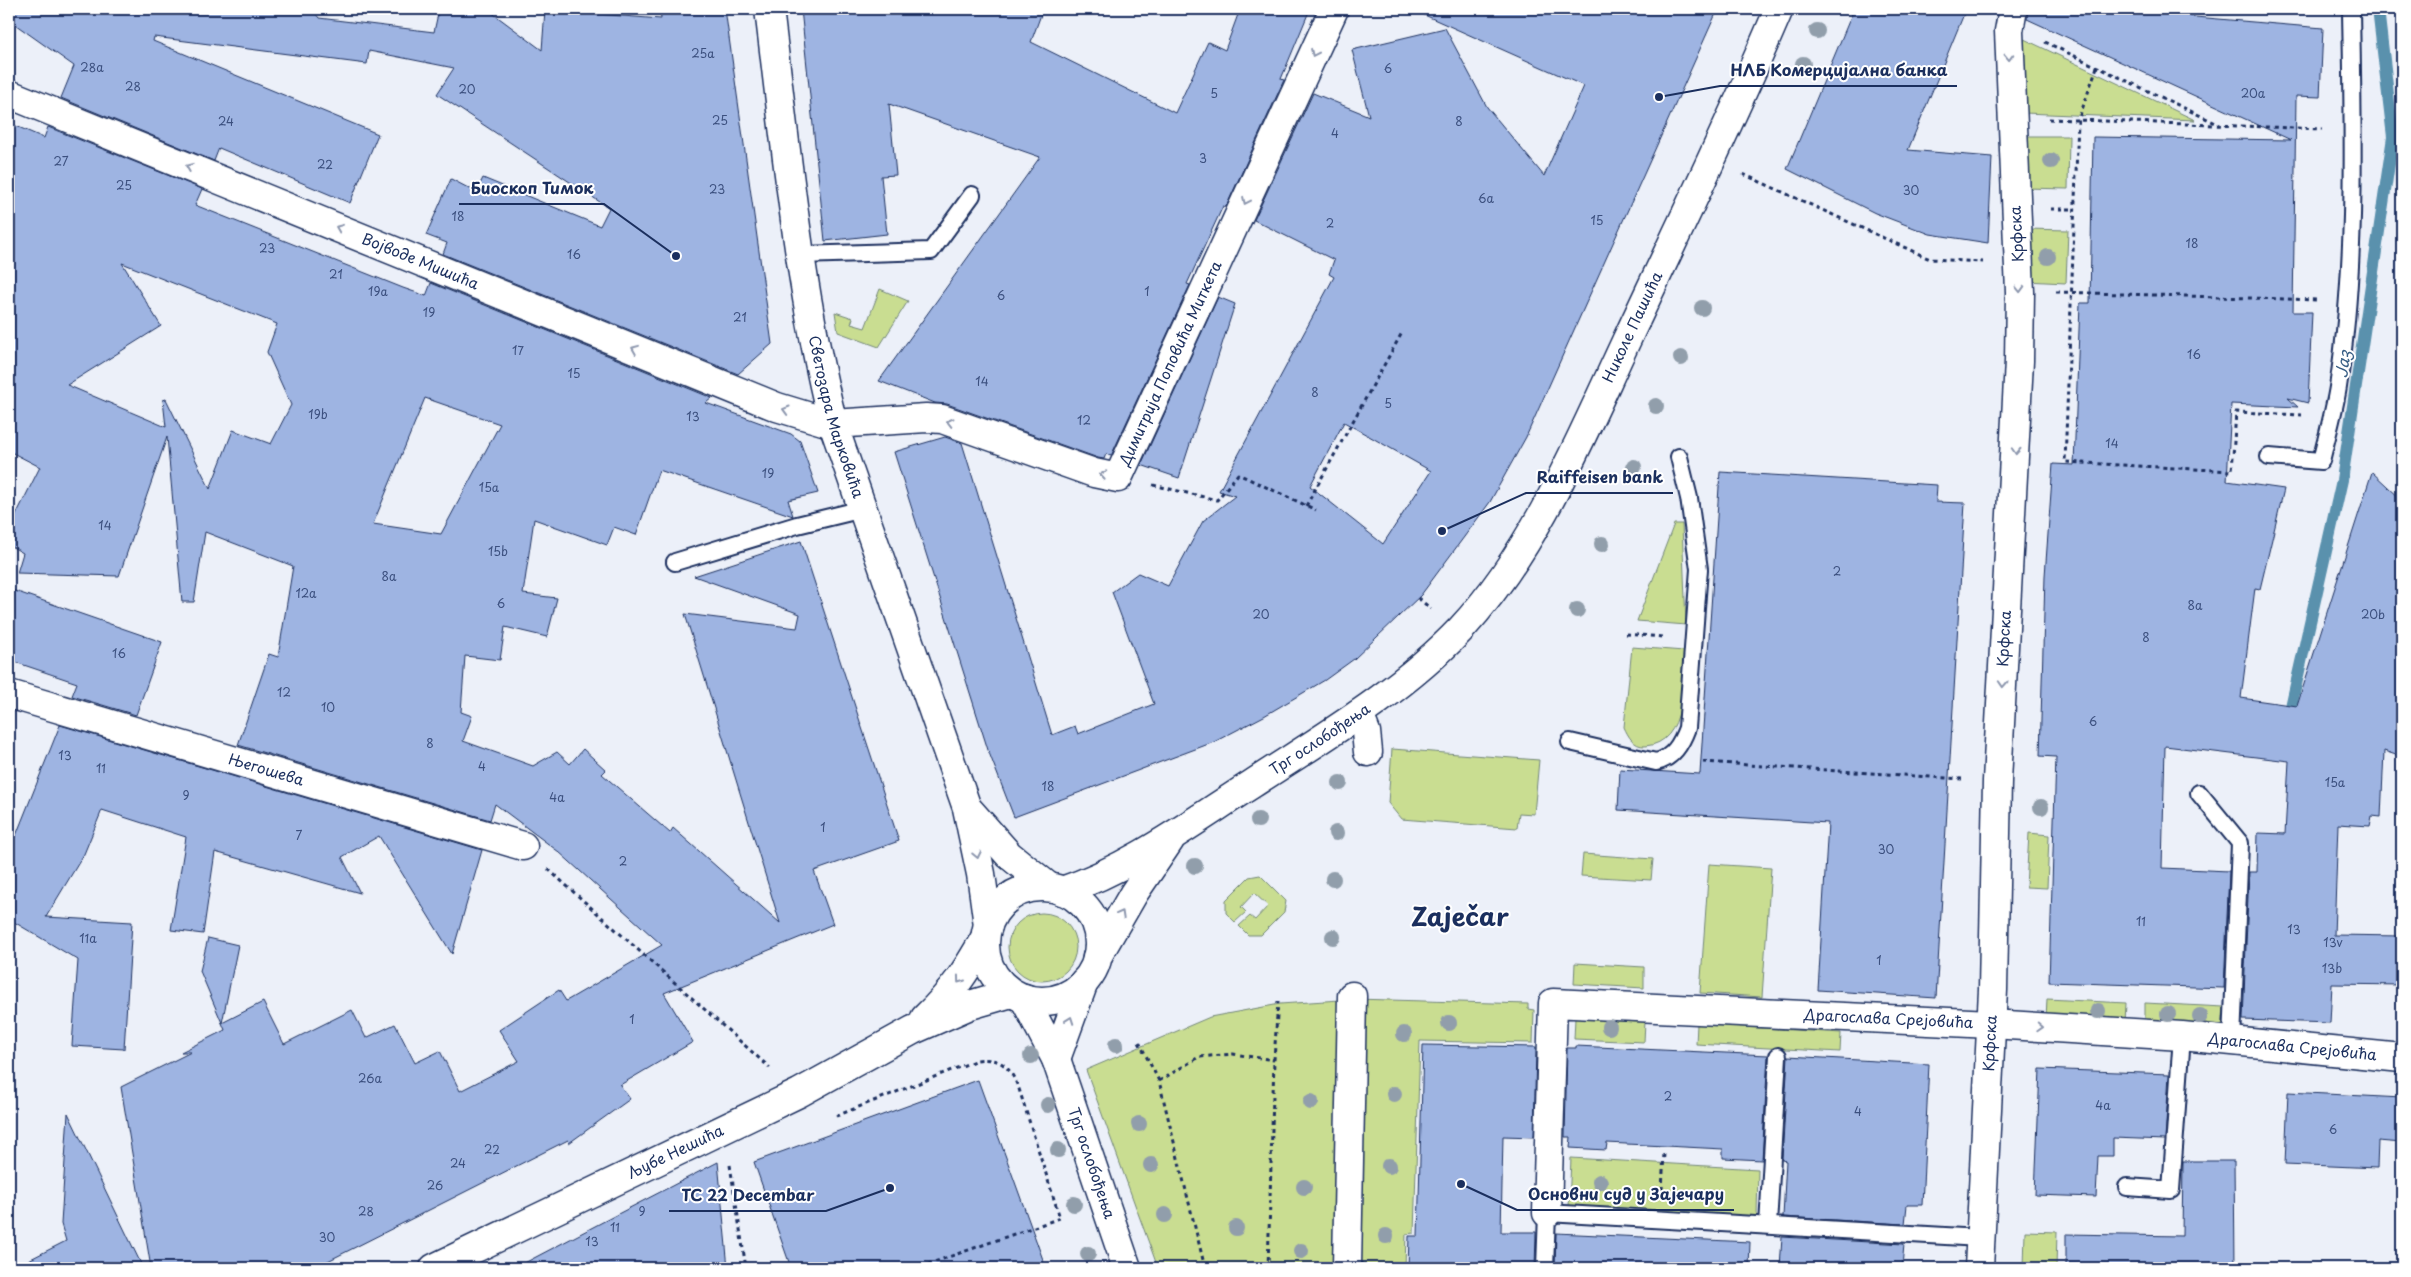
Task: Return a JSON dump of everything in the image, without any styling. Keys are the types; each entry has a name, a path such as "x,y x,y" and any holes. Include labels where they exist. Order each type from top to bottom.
{"street":[{"name":"Светозара Марковића","path":"769,9 812,335 833,424 967,808 981,874 986,932"},
{"name":"Димитрија Поповића Миткета","path":"833,424 926,418 942,420 1094,473 1118,478 1334,9"},
{"name":"Николе Пашића","path":"1458,631 1478,609 1511,564 1569,461 1748,82 1779,9"},
{"name":"Крфска","path":"1979,1268 1991,1024 1997,781 2018,420 2020,292 2011,118 2011,16"},
{"name":"Војводе Мишића","path":"9,94 777,407 833,424"},
{"name":"Трг ослобођења","path":"1055,889 1088,882 1172,837 1358,714 1418,668 1458,631"},
{"name":"Његошева","path":"9,694 522,846"},
{"path":"1358,714 1366,732 1368,752"},
{"name":"Светозара Марковића","path":"967,808 1009,854 1055,889"},
{"name":"Трг ослобођења","path":"1097,957 1134,893 1172,837"},
{"path":"1056,1059 1084,982 1092,970 1097,957 1098,942 1090,915 1083,905 1055,889 1023,890 1002,904 986,932 988,963 1001,984 1018,996 1036,1001 1062,998 1084,982"},
{"name":"Љубе Нешића","path":"913,1030 952,992 964,976 986,932"},
{"name":"Трг ослобођења","path":"1018,996 1056,1059 1127,1268"},
{"name":"Љубе Нешића","path":"434,1268 799,1093 913,1030 970,1005 1018,996"},
{"path":"1347,1268 1352,996"},
{"name":"Драгослава Срејовића","path":"1546,1213 1553,1003 1991,1024 2182,1036 2402,1058"}],"lane":[{"path":"2269,457 2321,461 2338,388 2348,300 2353,130 2351,9"},
{"path":"800,255 931,251 972,194"},
{"path":"1570,742 1647,761 1664,760 1680,745 1687,728 1699,569 1689,498 1679,457"},
{"path":"675,562 797,525 863,509"},
{"path":"2199,793 2240,843 2232,1041"},
{"path":"2127,1187 2171,1190 2182,1036"},
{"path":"1768,1226 1778,1056"},
{"path":"1545,1268 1546,1213 1980,1238"}],"path":[{"path":"2011,16 2097,67 2222,127"},
{"path":"2097,67 2078,121 2073,293 2065,462 2232,471 2236,412 2308,415"},
{"path":"2011,118 2222,127 2353,130"},
{"path":"1738,172 1930,260 2018,264"},
{"path":"2020,292 2348,300"},
{"path":"1306,506 1403,331"},
{"path":"1118,478 1217,500 1238,474 1316,510"},
{"path":"1626,634 1694,640"},
{"path":"1664,760 1997,781"},
{"path":"522,846 799,1093"},
{"path":"1268,1268 1274,1060 1278,1001"},
{"path":"1139,1042 1159,1081 1205,1268"},
{"path":"1159,1081 1199,1057 1233,1054 1274,1060"},
{"path":"830,1118 977,1060 994,1061 1011,1071 1060,1218 917,1268"},
{"path":"727,1128 729,1158 746,1268"},
{"path":"1660,1220 1664,1153"}],"green space":[{"path":"2024,39 2195,120 2024,113"},
{"path":"2027,136 2069,136 2068,189 2025,188"},
{"path":"2027,229 2068,230 2066,283 2025,281"},
{"path":"880,289 908,301 879,347 838,332 835,312 853,318 851,324 865,328"},
{"path":"1674,524 1682,524 1686,625 1637,621"},
{"path":"1632,647 1684,651 1682,693 1676,723 1669,734 1659,742 1645,746 1635,743 1624,727"},
{"path":"1392,749 1539,760 1534,814 1519,813 1517,828 1401,819 1388,803"},
{"path":"2029,833 2049,835 2047,888 2026,887"},
{"path":"1583,854 1653,859 1651,880 1581,876"},
{"path":"1709,864 1771,868 1762,997 1700,993"},
{"path":"1260,875 1286,901 1284,912 1261,935 1248,935 1239,926 1250,916 1255,920 1268,906 1254,893 1241,907 1246,912 1235,922 1226,913 1226,900 1249,877"},
{"path":"1042,913 1055,916 1066,923 1073,934 1076,947 1073,960 1066,971 1055,978 1042,981 1029,978 1018,971 1011,960 1008,947 1011,934 1018,923 1029,916"},
{"path":"1575,963 1644,967 1644,988 1574,984"},
{"path":"1355,999 1528,1004 1528,1009 1534,1010 1533,1043 1420,1041 1414,1233 1406,1234 1405,1268 1158,1268 1086,1070 1210,1017 1280,1004"},
{"path":"2047,999 2126,1003 2125,1023 2046,1019"},
{"path":"2145,1003 2224,1007 2222,1028 2145,1024"},
{"path":"1575,1018 1645,1021 1644,1042 1574,1039"},
{"path":"1697,1024 1841,1033 1840,1052 1696,1044"},
{"path":"1571,1158 1758,1169 1757,1217 1569,1206"},
{"path":"2025,1231 2057,1232 2056,1268 2024,1268"}],"building":[{"path":"9,9 312,9 319,18 434,32 439,9 487,9 542,50 545,10 661,19 660,9 725,9 772,344 738,374 443,254 447,243 426,235 451,179 476,192 483,178 600,226 609,208 437,94 454,68 369,51 367,64 154,37 153,41 378,134 350,203 219,148 214,161 61,98 74,66 9,20"},
{"path":"801,9 1043,9 1031,42 1175,113 1208,42 1225,50 1240,9 1310,9 1281,79 1284,80 1226,207 1223,206 1187,284 1190,285 1111,456 1106,454 1104,459 1098,458 947,404 935,403 879,381 1040,157 889,104 896,175 881,176 887,234 825,241"},
{"path":"1411,9 1718,9 1526,437 1490,502 1421,595 1354,659 1325,680 1264,716 1214,742 1014,817 988,750 894,452 945,437 962,443 1052,735 1075,726 1078,734 1154,704 1112,592 1138,573 1168,586 1203,521 1235,496 1219,491 1334,277 1329,274 1334,260 1254,220 1313,93 1369,116 1352,50 1445,28 1487,107 1544,176 1584,86","holes":["1344,422 1431,471 1383,544 1310,486"]},
{"path":"1854,9 1966,9 1908,150 1992,157 1988,243 1930,234 1875,213 1787,169"},
{"path":"2028,9 2177,9 2195,17 2323,28 2320,97 2296,96 2293,312 2312,312 2308,403 2288,398 2298,407 2231,404 2227,481 2284,489 2260,589 2255,588 2241,698 2297,706 2372,472 2402,500 2402,757 2384,751 2381,817 2372,816 2370,826 2338,824 2334,935 2402,936 2402,985 2332,984 2330,1023 2243,1020 2249,872 2257,872 2258,833 2285,834 2289,761 2165,746 2162,868 2229,871 2224,988 2049,982 2056,757 2040,756 2045,576 2053,464 2074,465 2080,303 2090,303 2093,137 2291,140 2027,19"},
{"path":"9,123 44,138 48,127 202,189 195,205 426,296 431,283 712,398 706,403 791,434 800,441 818,493 788,500 793,516 659,470 636,535 614,527 607,545 534,519 523,594 557,598 547,637 505,627 500,660 465,656 461,712 472,716 463,741 533,766 557,752 570,764 583,749 606,770 602,774 670,833 673,828 780,923 685,614 797,628 800,614 694,576 801,541 899,841 814,871 833,924 664,993 693,1042 620,1085 630,1099 569,1143 568,1140 314,1268 151,1268 121,1087 191,1052 181,1052 225,1030 222,1023 263,1002 284,1044 352,1010 366,1038 395,1024 415,1063 440,1051 460,1091 519,1061 499,1030 559,990 566,1001 662,945 559,852 495,804 490,820 238,745 269,654 278,657 293,566 205,532 194,602 182,602 167,437 119,576 17,573 23,553 9,545 9,529 40,467 9,451","holes":["122,263 277,324 267,352 291,405 271,444 233,430 210,489 166,399 163,400 166,427 67,385 161,326","425,398 500,424 441,534 373,524"]},
{"path":"1218,297 1235,304 1179,478 1141,465"},
{"path":"1720,472 1937,485 1936,502 1965,503 1936,998 1818,990 1828,823 1618,810 1620,769 1700,774"},
{"path":"9,589 162,642 136,715 72,696 77,683 9,660"},
{"path":"60,725 482,850 452,954 379,836 342,857 360,893 215,852 203,934 171,930 186,837 102,810 84,854 46,917 132,922 124,1049 72,1046 78,960 9,919 9,848 17,833"},
{"path":"208,938 238,945 222,1023 200,971"},
{"path":"1423,1045 1536,1047 1534,1137 1503,1136 1501,1232 1536,1232 1535,1268 1408,1268 1409,1236 1418,1236"},
{"path":"1576,1046 1768,1055 1762,1160 1723,1158 1723,1149 1607,1143 1606,1150 1570,1148 1571,1137 1565,1137 1567,1048 1576,1048"},
{"path":"1788,1056 1929,1064 1922,1205 1907,1205 1905,1224 1783,1217 1786,1161 1782,1160"},
{"path":"2040,1069 2169,1074 2165,1140 2113,1138 2113,1156 2098,1156 2096,1197 2035,1195"},
{"path":"978,1080 1046,1268 791,1268 754,1162"},
{"path":"2288,1092 2402,1098 2402,1143 2378,1141 2377,1168 2285,1164"},
{"path":"68,1113 143,1268 13,1268 66,1241 61,1224"},
{"path":"2183,1161 2234,1161 2235,1268 2066,1268 2066,1234 2182,1236"},
{"path":"718,1162 728,1268 515,1268 616,1215"},
{"path":"1556,1233 1750,1242 1749,1268 1555,1268"},
{"path":"1782,1237 1904,1244 1902,1268 1780,1268"}],"waterway":[{"name":"Јаз","path":"2288,720 2342,480 2393,137 2378,9"}],"place":[{"name":"НЛБ Комерцијална банка","path":"1659,97"},
{"name":"Биоскоп Тимок","path":"676,256"},
{"name":"Raiffeisen bank","path":"1442,531"},
{"name":"Основни суд у Зајечару","path":"1461,1184"},
{"name":"TC 22 Decembar","path":"890,1188"}],"district":[{"name":"Zaječar","path":"1460,917"}]}
